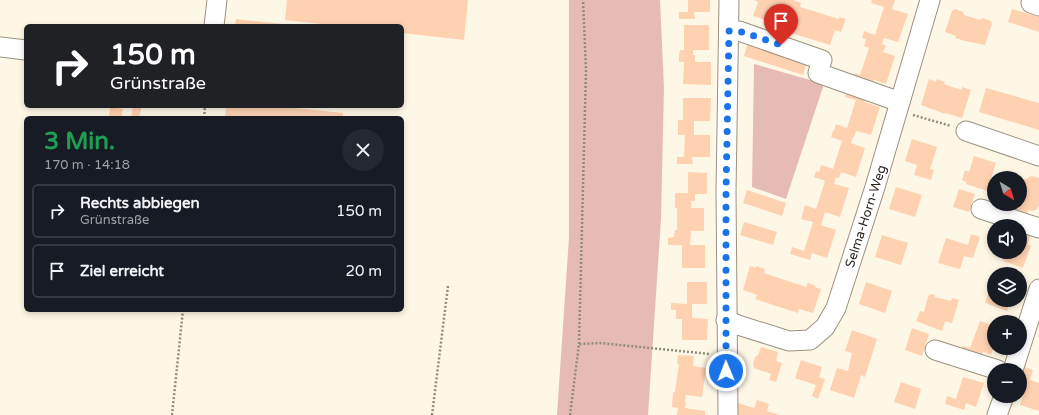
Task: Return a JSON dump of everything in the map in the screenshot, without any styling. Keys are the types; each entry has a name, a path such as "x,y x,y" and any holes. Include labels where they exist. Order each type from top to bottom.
{"street":[{"path":"214,24 217,0"},
{"path":"728,415 726,356 726,192 729,0"},
{"name":"Selma-Horn-Weg","path":"726,320 789,341 810,340 825,327 838,301 899,106 930,0"},
{"path":"729,31 739,31 822,60 818,73 899,106"},
{"path":"0,48 24,50"},
{"path":"966,131 1039,156"},
{"path":"981,209 1039,228"},
{"path":"1017,363 1032,338 1039,289"},
{"path":"935,350 987,367"},
{"path":"998,415 1002,403"}],"path":[{"path":"570,415 579,344 586,70 583,0"},
{"path":"899,106 966,131"},
{"path":"432,415 448,286"},
{"path":"172,415 183,312"},
{"path":"579,344 600,343 726,356"}],"shaded area":[{"path":"569,0 660,0 664,88 661,219 648,415 557,415 569,237"},
{"path":"754,64 824,84 786,199 752,187"}],"building":[{"path":"287,0 468,0 464,40 404,33 404,24 321,24 285,20"},
{"path":"688,0 710,0 710,12 694,12 695,19 679,19 679,12 688,12"},
{"path":"754,0 793,0 801,3 800,7 839,19 839,17 846,19 841,32 835,30 830,45 791,33 792,28 753,16 758,2"},
{"path":"872,0 895,0 892,9 908,14 898,42 884,38 882,44 886,46 883,52 895,56 886,84 874,80 872,87 853,80 855,73 860,75 869,48 864,46 866,39 862,38 864,31 875,35 884,7 871,3"},
{"path":"955,9 963,12 964,15 980,20 983,18 991,21 992,24 985,45 955,38 956,36 945,32 952,11"},
{"path":"1012,9 1039,17 1039,32 1008,22"},
{"path":"236,19 282,24 235,24"},
{"path":"684,25 709,25 709,50 693,50 693,55 695,55 695,62 711,62 711,85 683,84 684,62 679,62 679,55 680,50 684,50"},
{"path":"748,43 807,62 803,75 744,56"},
{"path":"929,79 936,82 937,79 945,82 944,84 961,90 962,87 971,90 962,118 945,114 921,105"},
{"path":"986,88 1039,103 1039,130 979,112"},
{"path":"847,89 867,96 864,102 880,107 871,135 856,131 853,137 851,143 865,148 856,177 841,172 839,178 836,177 834,184 849,188 840,217 825,212 823,218 821,225 836,230 827,258 812,253 810,260 790,254 792,247 804,251 813,222 801,219 805,205 816,209 825,181 814,177 816,171 819,172 821,165 833,169 842,141 831,137 833,131 836,124 847,128 856,100 845,97"},
{"path":"683,98 711,98 710,121 694,121 694,135 710,135 710,157 692,157 693,164 677,164 677,157 684,157 685,135 678,135 678,120 683,120"},
{"path":"110,108 123,109 121,116 109,116"},
{"path":"133,108 142,108 140,116 131,116"},
{"path":"226,108 294,108 343,113 343,116 225,116"},
{"path":"912,139 937,147 930,169 934,170 931,180 914,175 917,165 905,161"},
{"path":"974,156 996,163 993,171 987,171 987,191 966,184 966,182 962,180 965,170 969,172"},
{"path":"688,172 707,173 707,194 695,194 695,201 691,201 691,208 704,208 704,231 691,231 690,245 705,245 705,268 682,268 682,245 668,245 668,238 674,237 675,230 677,230 675,193 688,193"},
{"path":"1032,176 1039,178 1039,205 1037,209 1033,211 1028,210 1026,217 1009,211 1027,211 1027,178"},
{"path":"896,187 922,195 915,217 889,209"},
{"path":"959,189 975,194 969,212 953,207"},
{"path":"747,190 786,203 782,216 743,203"},
{"path":"744,222 777,232 773,245 740,235"},
{"path":"1027,228 1032,230 1028,244 1031,246 1027,257"},
{"path":"971,234 980,237 973,258 964,256 960,269 938,263 946,238 968,245"},
{"path":"882,235 908,243 901,265 875,257"},
{"path":"1003,259 1026,259 1023,267 1003,261"},
{"path":"750,266 765,269 764,273 806,287 808,283 821,289 813,313 799,309 798,313 755,299 757,295 743,290"},
{"path":"687,282 707,282 707,304 692,304 692,318 708,319 707,340 682,340 682,319 676,319 676,310 671,310 671,303 687,304"},
{"path":"866,282 892,291 885,313 859,304"},
{"path":"932,294 935,295 935,297 951,301 952,298 959,300 952,323 945,321 942,331 916,321 920,311 924,312 928,296"},
{"path":"996,307 1008,307 1007,311"},
{"path":"980,321 987,324 987,354 983,352 981,358 961,352 963,346 970,348"},
{"path":"912,328 929,334 922,356 905,350"},
{"path":"852,330 877,339 865,377 861,375 854,398 830,390 837,368 848,371 852,353 845,351"},
{"path":"761,347 778,352 776,361 782,363 776,382 769,380 771,374 754,368 753,363 755,357 758,355"},
{"path":"678,355 694,356 693,366 706,368 702,397 686,395 685,401 685,408 705,411 705,415 677,415 678,408 672,407 673,392 675,392 679,364 677,364"},
{"path":"801,360 822,367 819,377 825,379 818,399 812,396 816,385 795,378"},
{"path":"1027,368 1033,370 1030,380 1039,383 1039,411 1020,405 1021,403 1027,403"},
{"path":"963,377 984,383 976,407 966,403 964,410 945,404 947,396 956,399"},
{"path":"901,382 921,389 915,409 894,402"},
{"path":"757,400 769,404 767,411 780,415 738,415 738,403 754,408"}],"route":[{"path":"726,371 726,192 729,31 739,31 781,45"}]}
